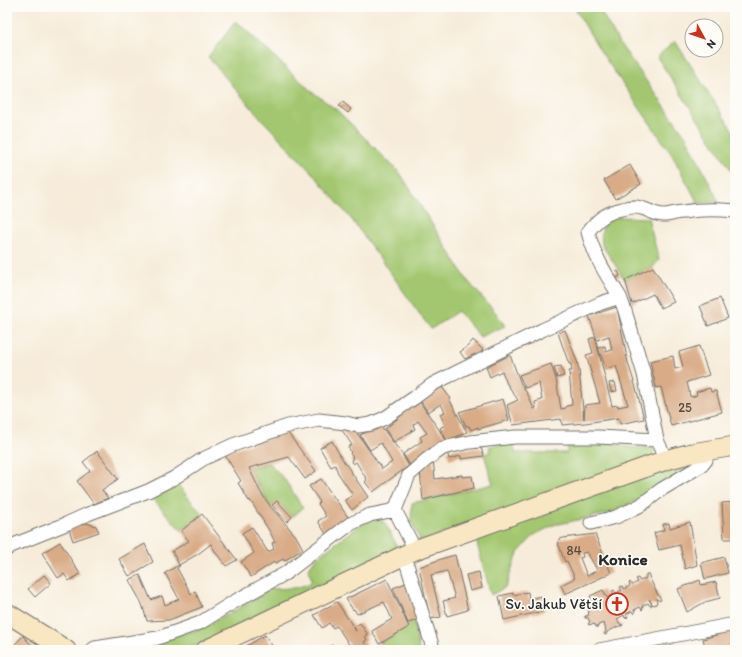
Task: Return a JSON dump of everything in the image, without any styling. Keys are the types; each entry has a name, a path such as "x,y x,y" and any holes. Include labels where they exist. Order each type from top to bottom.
{"street":[{"path":"666,460 657,440 644,374 625,311 620,297 596,257 588,232 594,223 602,216 628,207 640,208 656,215 666,215 703,209 735,211"},
{"path":"7,548 148,491 174,478 203,459 233,445 288,426 319,420 346,422 358,426 371,424 385,418 433,384 542,330 601,303 620,297"},
{"path":"432,650 410,553 395,510 409,475 443,448 470,442 515,437 598,437 657,440"},
{"path":"206,650 410,553 666,460 692,453 735,446"},
{"path":"591,523 616,517 641,505 662,489 702,466 706,460 707,450"},
{"path":"92,650 95,648 158,638 200,623 286,572 350,524 370,515 395,510"},
{"path":"7,612 66,650"},
{"path":"599,650 735,624"}],"green space":[{"path":"574,7 598,7 620,44 687,138 719,202 698,203 672,155 603,55"},
{"path":"236,21 310,90 338,111 400,173 467,280 496,313 505,326 480,337 458,311 431,329 352,220 315,176 257,114 208,57"},
{"path":"675,41 684,55 684,58 686,58 735,134 735,176 657,57"},
{"path":"615,217 648,218 659,260 653,267 625,280 602,245 601,233 605,222"},
{"path":"568,441 610,443 642,448 650,446 655,450 653,456 421,542 411,521 412,503 493,484 484,454 490,452 489,447 503,442 514,442 515,453 567,453"},
{"path":"701,459 645,496 624,507 610,513 556,524 534,535 518,553 506,587 491,595 476,540 598,490"},
{"path":"269,463 285,480 303,508 292,517 277,501 271,508 249,468"},
{"path":"178,485 202,514 181,530 149,495"},
{"path":"375,519 384,522 399,550 328,586 187,650 117,650 198,630 250,602 270,589 295,588 309,584 312,580 308,569 316,558 363,523"},
{"path":"414,621 419,650 382,650 379,644 408,627 408,623"},
{"path":"673,641 678,650 633,650"}],"building":[{"path":"343,102 351,109 348,113 339,106"},
{"path":"630,165 641,184 615,199 604,180"},
{"path":"653,267 674,302 661,308 653,294 632,304 625,280"},
{"path":"618,271 620,276 615,279 613,274"},
{"path":"720,298 728,318 708,326 700,306"},
{"path":"617,307 628,363 644,419 620,424 619,418 562,425 561,419 513,425 507,405 518,400 507,384 502,371 490,377 486,367 510,355 521,384 534,409 536,408 535,402 542,400 539,383 525,388 519,375 551,364 556,379 561,409 566,408 566,406 572,405 569,371 572,371 571,364 569,364 558,333 565,330 579,370 584,419 585,405 600,403 586,355 593,353 589,339 595,337 612,406 618,405 618,407 628,405 616,366 606,369 598,348 605,346 606,352 612,350 609,336 597,340 589,316"},
{"path":"473,340 483,350 477,356 475,354 465,359 460,352"},
{"path":"699,346 709,375 687,382 690,396 692,397 697,395 696,392 710,388 711,392 716,391 722,412 671,426 661,387 656,388 650,361 673,356 675,369 683,367 679,352"},
{"path":"561,366 564,376 557,378 554,367"},
{"path":"615,382 617,391 611,392 609,383"},
{"path":"441,386 451,399 449,399 467,432 447,441 440,428 445,425 440,414 445,412 441,404 428,412 420,400"},
{"path":"503,399 509,420 471,430 469,426 466,426 459,412"},
{"path":"419,401 447,441 410,465 403,454 422,441 420,437 427,433 418,421 413,425 415,429 394,442 385,429"},
{"path":"381,426 409,466 373,492 365,482 367,480 356,462 353,464 351,460 353,458 348,447 352,445 340,427 352,428 382,469 392,462 381,443 370,450 360,435"},
{"path":"288,433 316,471 305,479 289,457 249,468 261,493 296,536 303,549 284,561 283,559 276,563 274,562 251,577 241,562 254,553 242,533 252,527 268,552 274,549 272,543 275,542 238,483 241,481 223,452"},
{"path":"332,441 368,497 352,510 345,500 353,495 338,473 335,465 331,467 320,448"},
{"path":"481,448 484,456 461,459 461,456 449,459 447,451 457,449"},
{"path":"97,451 118,479 102,490 108,498 94,504 77,481 90,471 83,462"},
{"path":"433,459 435,479 462,475 462,477 472,476 474,488 423,500 420,471"},
{"path":"321,479 348,517 326,534 318,521 326,516 318,504 320,502 309,486"},
{"path":"277,501 292,517 287,522 272,505"},
{"path":"735,502 735,539 724,539 722,503"},
{"path":"202,514 237,560 226,566 211,544 198,554 179,565 172,551 189,541 181,531"},
{"path":"690,522 697,565 685,569 680,545 659,550 654,533 664,530 663,524 669,523 670,528"},
{"path":"86,523 96,526 99,532 73,541 69,529"},
{"path":"595,534 611,573 565,594 561,585 575,578 567,561 565,562 558,543 558,540","holes":["587,552 597,570 587,576 580,558 583,557 582,553"]},
{"path":"60,542 80,574 69,581 64,574 58,578 42,553"},
{"path":"145,544 153,562 129,576 119,559"},
{"path":"455,555 468,610 447,616 443,601 455,598 447,571 431,575 441,617 430,619 419,567"},
{"path":"724,557 728,573 705,579 701,563"},
{"path":"179,565 180,566 177,568 191,594 195,591 202,607 169,620 147,621 142,604 129,580 140,575 151,600 162,596 165,605 179,599 165,573"},
{"path":"479,572 482,588 470,591 466,575"},
{"name":"Sv. Jakub Větší","path":"646,574 649,574 649,577 661,599 660,601 656,599 657,602 654,605 649,599 652,605 650,606 648,603 642,606 642,610 640,607 634,610 634,614 632,611 626,614 628,617 625,618 624,615 617,619 620,624 623,625 607,632 606,635 604,634 606,631 604,623 598,625 598,627 596,627 596,625 588,624 590,622 588,618 585,618 585,616 588,616 589,611 587,609 589,608 591,610 594,608 588,604 591,599 590,596 603,590 607,598 614,594 612,591 614,590 616,593 622,590 620,587 622,586 624,589 630,586 630,582 632,585 638,582 636,579 638,578 640,581 646,578"},
{"path":"44,575 51,583 35,597 28,589"},
{"path":"387,579 409,627 379,644 372,631 392,619 384,602 357,614 346,599"},
{"path":"700,580 701,585 716,582 720,598 705,602 687,612 678,589"},
{"path":"406,583 420,619 408,623 393,588"},
{"path":"528,592 529,599 541,596 544,611 504,620 499,596"},
{"path":"337,602 356,631 354,627 360,623 368,635 365,636 367,640 364,642 369,650 350,650 352,649 337,626 333,628 329,623 322,628 314,615"},
{"path":"733,630 735,636 735,650 706,650 703,639"},
{"path":"265,635 275,650 240,650"},
{"path":"23,636 36,650 19,650 15,644"},
{"path":"332,645 335,650 324,650"}],"place":[{"name":"Sv. Jakub Větší","path":"617,604"}],"district":[{"name":"Konice","path":"623,559"}]}
